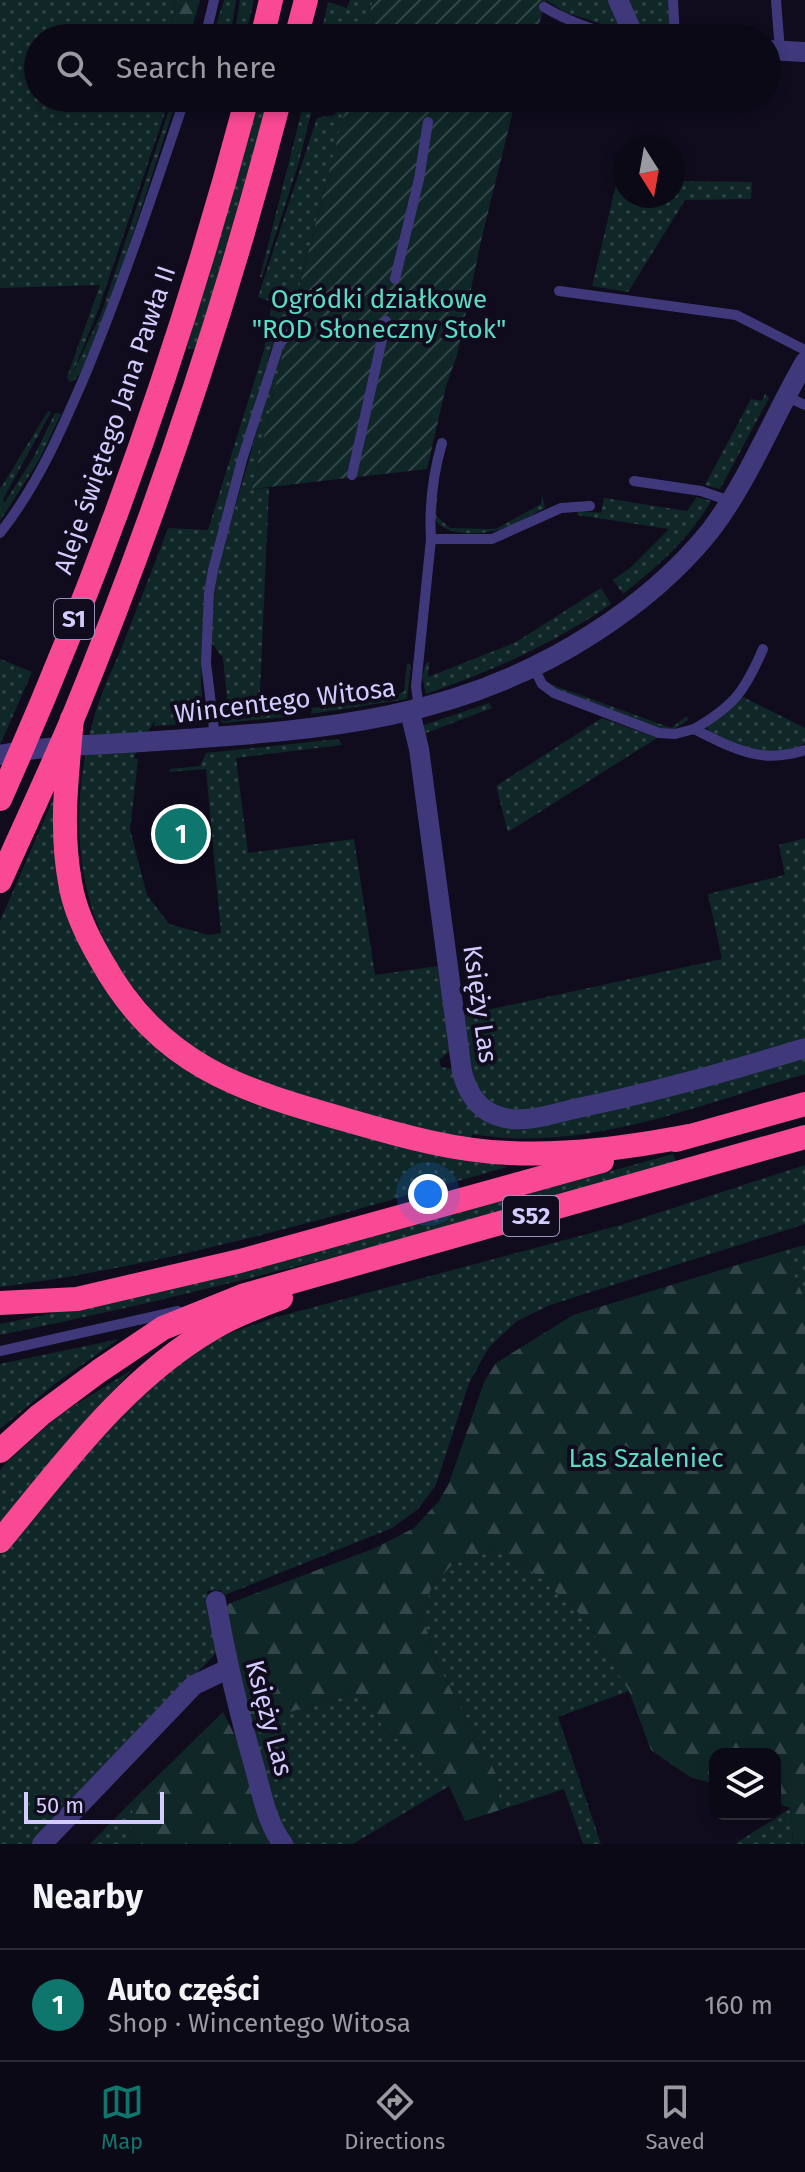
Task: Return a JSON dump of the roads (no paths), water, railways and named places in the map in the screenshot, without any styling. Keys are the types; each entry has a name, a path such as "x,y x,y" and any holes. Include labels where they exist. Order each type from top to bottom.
{"highway":[{"path":"265,24 271,0"},
{"path":"300,24 306,0"},
{"name":"Aleje świętego Jana Pawła II","path":"0,799 40,708 144,438 204,250 243,112"},
{"name":"S1","path":"0,881 72,719 151,512 233,269 276,112"},
{"path":"72,719 64,815 70,883 86,933 113,983 132,1009 177,1052 218,1077 272,1099 422,1142 489,1152 539,1154 598,1151 689,1136"},
{"name":"S52","path":"77,1299 240,1261 805,1104"},
{"name":"S52","path":"245,1295 805,1137"},
{"path":"0,1541 104,1417 155,1369 214,1328 390,1255"},
{"path":"0,1451 76,1389 163,1328 245,1295"},
{"path":"0,1303 77,1299"}],"street":[{"path":"618,0 628,24"},
{"path":"781,50 805,52"},
{"name":"Wincentego Witosa","path":"0,755 53,748 320,728 414,711 470,694 534,668 612,621 653,589 698,546 730,501 805,362"},
{"name":"Księży Las","path":"414,711 462,1072 470,1094 484,1109 503,1118 537,1117 682,1085 805,1048"},
{"name":"Księży Las","path":"216,1601 228,1669 268,1816 283,1844"},
{"path":"42,1844 194,1685 228,1669"}],"lane":[{"path":"208,24 214,0"},
{"path":"673,0 674,24"},
{"path":"775,24 776,0"},
{"path":"544,7 583,24"},
{"path":"0,533 47,461 107,324 180,112"},
{"path":"395,279 422,164 428,122"},
{"path":"559,291 736,315 805,350"},
{"path":"352,475 386,321"},
{"path":"215,737 206,663 213,570 242,460 279,344 296,327"},
{"path":"785,396 805,405"},
{"path":"414,711 431,539 432,491 442,443"},
{"path":"634,481 701,491 730,501"},
{"path":"431,539 492,539 561,508 590,506"},
{"path":"534,668 542,684 554,693 659,733 675,734 694,729 737,698 763,649"},
{"path":"694,729 737,750 761,756 805,750"},
{"path":"0,1351 245,1295"},
{"path":"0,1313 77,1299"}],"place":[{"name":"Auto części","path":"181,834"}],"park label":[{"name":"Ogródki działkowe \"ROD Słoneczny Stok\"","path":"379,314"},
{"name":"Las Szaleniec","path":"646,1458"}]}
